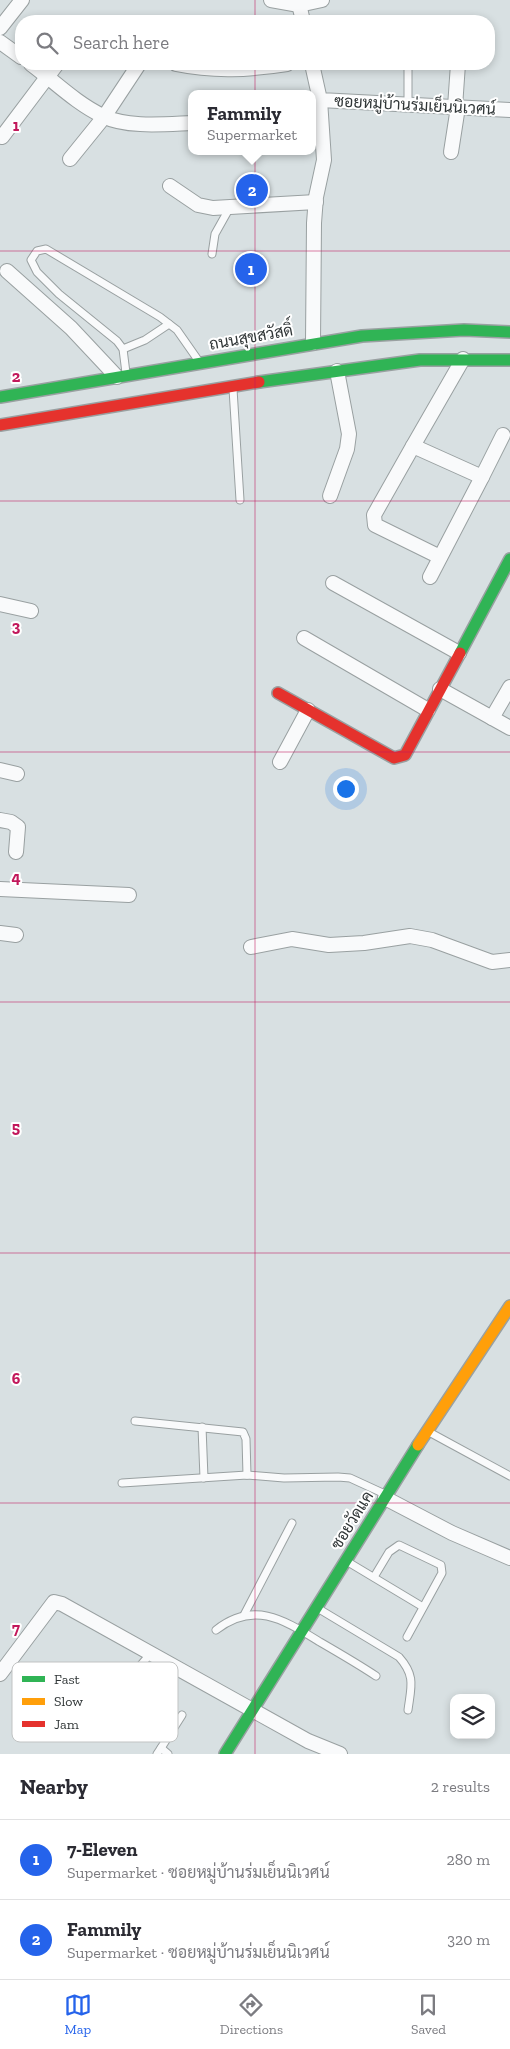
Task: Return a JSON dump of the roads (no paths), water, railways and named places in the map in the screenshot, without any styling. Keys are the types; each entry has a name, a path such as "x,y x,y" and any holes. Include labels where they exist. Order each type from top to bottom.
{"main road":[{"name":"ถนนสุขสวัสดิ์","path":"0,397 313,343 410,332 464,330 510,332"},
{"path":"0,426 233,386 420,360 510,360"},
{"path":"278,693 394,758 400,758 405,755 510,559"},
{"name":"ซอยวัดแค","path":"225,1754 427,1431 510,1306"}],"street":[{"path":"0,28 22,0"},
{"path":"271,0 298,3 322,0"},
{"path":"0,42 15,53"},
{"path":"40,70 86,106 104,117 151,125 188,124"},
{"path":"2,138 52,70"},
{"path":"70,159 104,117 135,70"},
{"path":"216,70 240,70"},
{"name":"ซอยหมู่บ้านร่มเย็นนิเวศน์","path":"313,70 315,90"},
{"path":"451,152 457,107 458,70"},
{"name":"ซอยหมู่บ้านร่มเย็นนิเวศน์","path":"313,343 316,202 324,160 316,94"},
{"name":"ซอยหมู่บ้านร่มเย็นนิเวศน์","path":"318,109 408,105 510,110"},
{"path":"170,186 198,205 230,209 316,202"},
{"path":"7,271 122,376"},
{"path":"440,557 376,525 373,520 374,515 463,359"},
{"path":"330,496 347,449 349,434 338,371"},
{"path":"430,577 503,436"},
{"path":"413,446 482,477"},
{"path":"333,583 459,653"},
{"path":"0,604 31,611"},
{"path":"304,638 428,710"},
{"path":"492,718 510,687"},
{"path":"440,689 510,728"},
{"path":"280,762 308,710"},
{"path":"0,770 17,774"},
{"path":"0,820 11,822 18,826 16,852"},
{"path":"0,888 129,895"},
{"path":"0,933 16,935"},
{"path":"250,947 292,939 319,944 343,944 410,936 432,940 492,962 510,960"},
{"path":"386,1497 452,1533 510,1558"},
{"path":"0,1674 54,1602 62,1604 167,1662"},
{"path":"178,1668 308,1741 340,1754"}],"lane":[{"path":"408,70 408,105"},
{"path":"212,254 215,234 230,209"},
{"path":"123,349 37,272 31,260 37,251 46,249 170,324 183,337 199,363"},
{"path":"123,349 145,340 170,324"},
{"path":"122,376 123,349"},
{"path":"233,386 240,500"},
{"path":"135,1421 242,1432 246,1439 247,1475"},
{"path":"202,1427 204,1478"},
{"path":"427,1431 510,1476"},
{"path":"122,1483 247,1475 350,1478 386,1497"},
{"path":"244,1615 292,1523"},
{"path":"374,1577 389,1552 399,1545 441,1566 442,1573 407,1637"},
{"path":"346,1561 422,1607"},
{"path":"317,1608 399,1657 409,1668 412,1680 408,1710"},
{"path":"216,1630 229,1620 244,1615 282,1619 376,1676"},
{"path":"143,1662 151,1653"},
{"path":"178,1721 182,1715"},
{"path":"159,1751 168,1754"}],"place":[{"name":"Fammily","path":"252,190"},
{"name":"7-Eleven","path":"251,269"}]}
